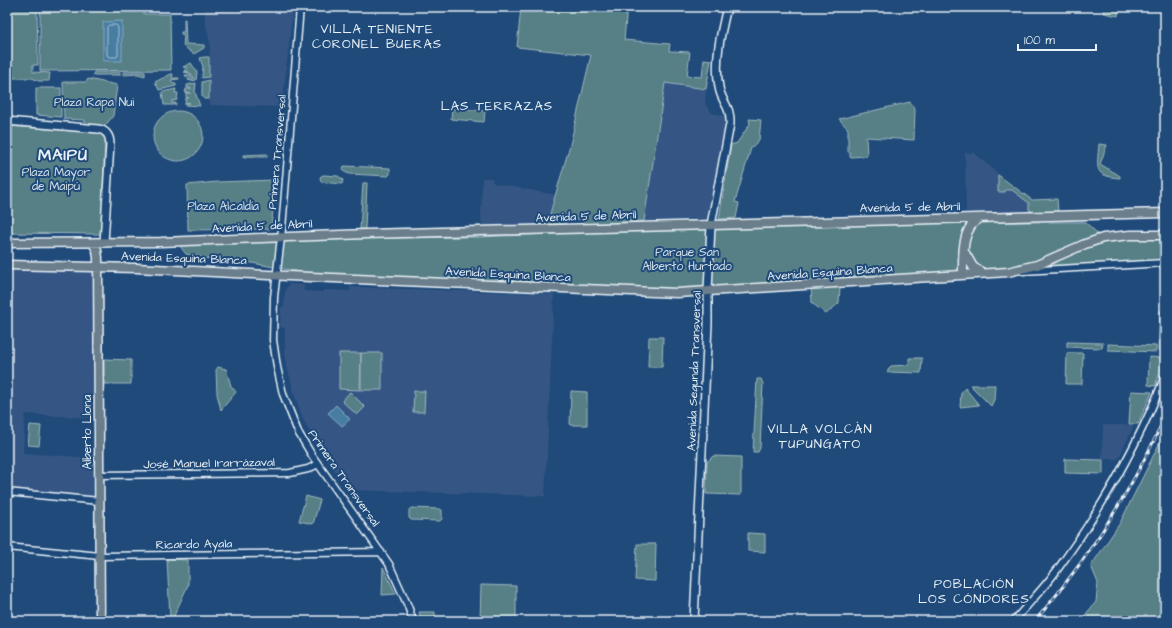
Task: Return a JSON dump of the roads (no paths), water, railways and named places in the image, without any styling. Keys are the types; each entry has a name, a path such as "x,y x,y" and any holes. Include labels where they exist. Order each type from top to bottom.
{"main road":[{"name":"Avenida Segunda Transversal","path":"694,621 708,324 711,225 730,124 730,112 720,92 718,75 719,44 726,7"},
{"path":"7,121 98,129 106,133 110,144 104,243"},
{"name":"Avenida 5 de Abril","path":"7,242 104,243 393,233 1165,212"},
{"path":"963,275 964,252 969,227 976,220 982,218"},
{"name":"Avenida Esquina Blanca","path":"7,265 98,267 656,293 684,293 1008,272 1037,265 1085,244 1103,238 1126,235 1165,235"},
{"path":"7,239 16,242"},
{"name":"Alberto Llona","path":"93,243 97,252 98,267 100,621"},
{"path":"964,252 966,258 973,267 984,274"}],"street":[{"name":"Primera Transversal","path":"300,7 276,275 273,329 276,368 283,394 300,436 318,464 381,552 396,578 413,621"},
{"name":"Avenida Esquina Blanca","path":"1008,272 1165,263"},
{"path":"1014,621 1056,570 1100,506 1137,440 1165,376"},
{"name":"José Manuel Irarrázaval","path":"99,475 290,473 308,469 318,464"},
{"path":"7,492 99,501"},
{"name":"Ricardo Ayala","path":"7,547 100,556 381,552"}],"water":[{"path":"122,21 122,61 103,61 103,22"},
{"path":"336,405 350,419 342,426 328,413"}],"railway":[{"path":"1035,621 1055,597 1108,524 1138,472 1165,417"}],"district":[{"name":"VILLA TENIENTE CORONEL BUERAS","path":"377,36"},
{"name":"LAS TERRAZAS","path":"497,105"},
{"name":"MAIPÚ","path":"63,154"},
{"name":"VILLA VOLCÁN TUPUNGATO","path":"820,436"},
{"name":"POBLACIÓN LOS CÓNDORES","path":"974,590"}],"park label":[{"name":"Plaza Rapa Nui","path":"94,102"},
{"name":"Plaza Mayor de Maipú","path":"56,179"},
{"name":"Plaza Alcaldía","path":"223,206"},
{"name":"Parque San Alberto Hurtado","path":"687,259"}]}
